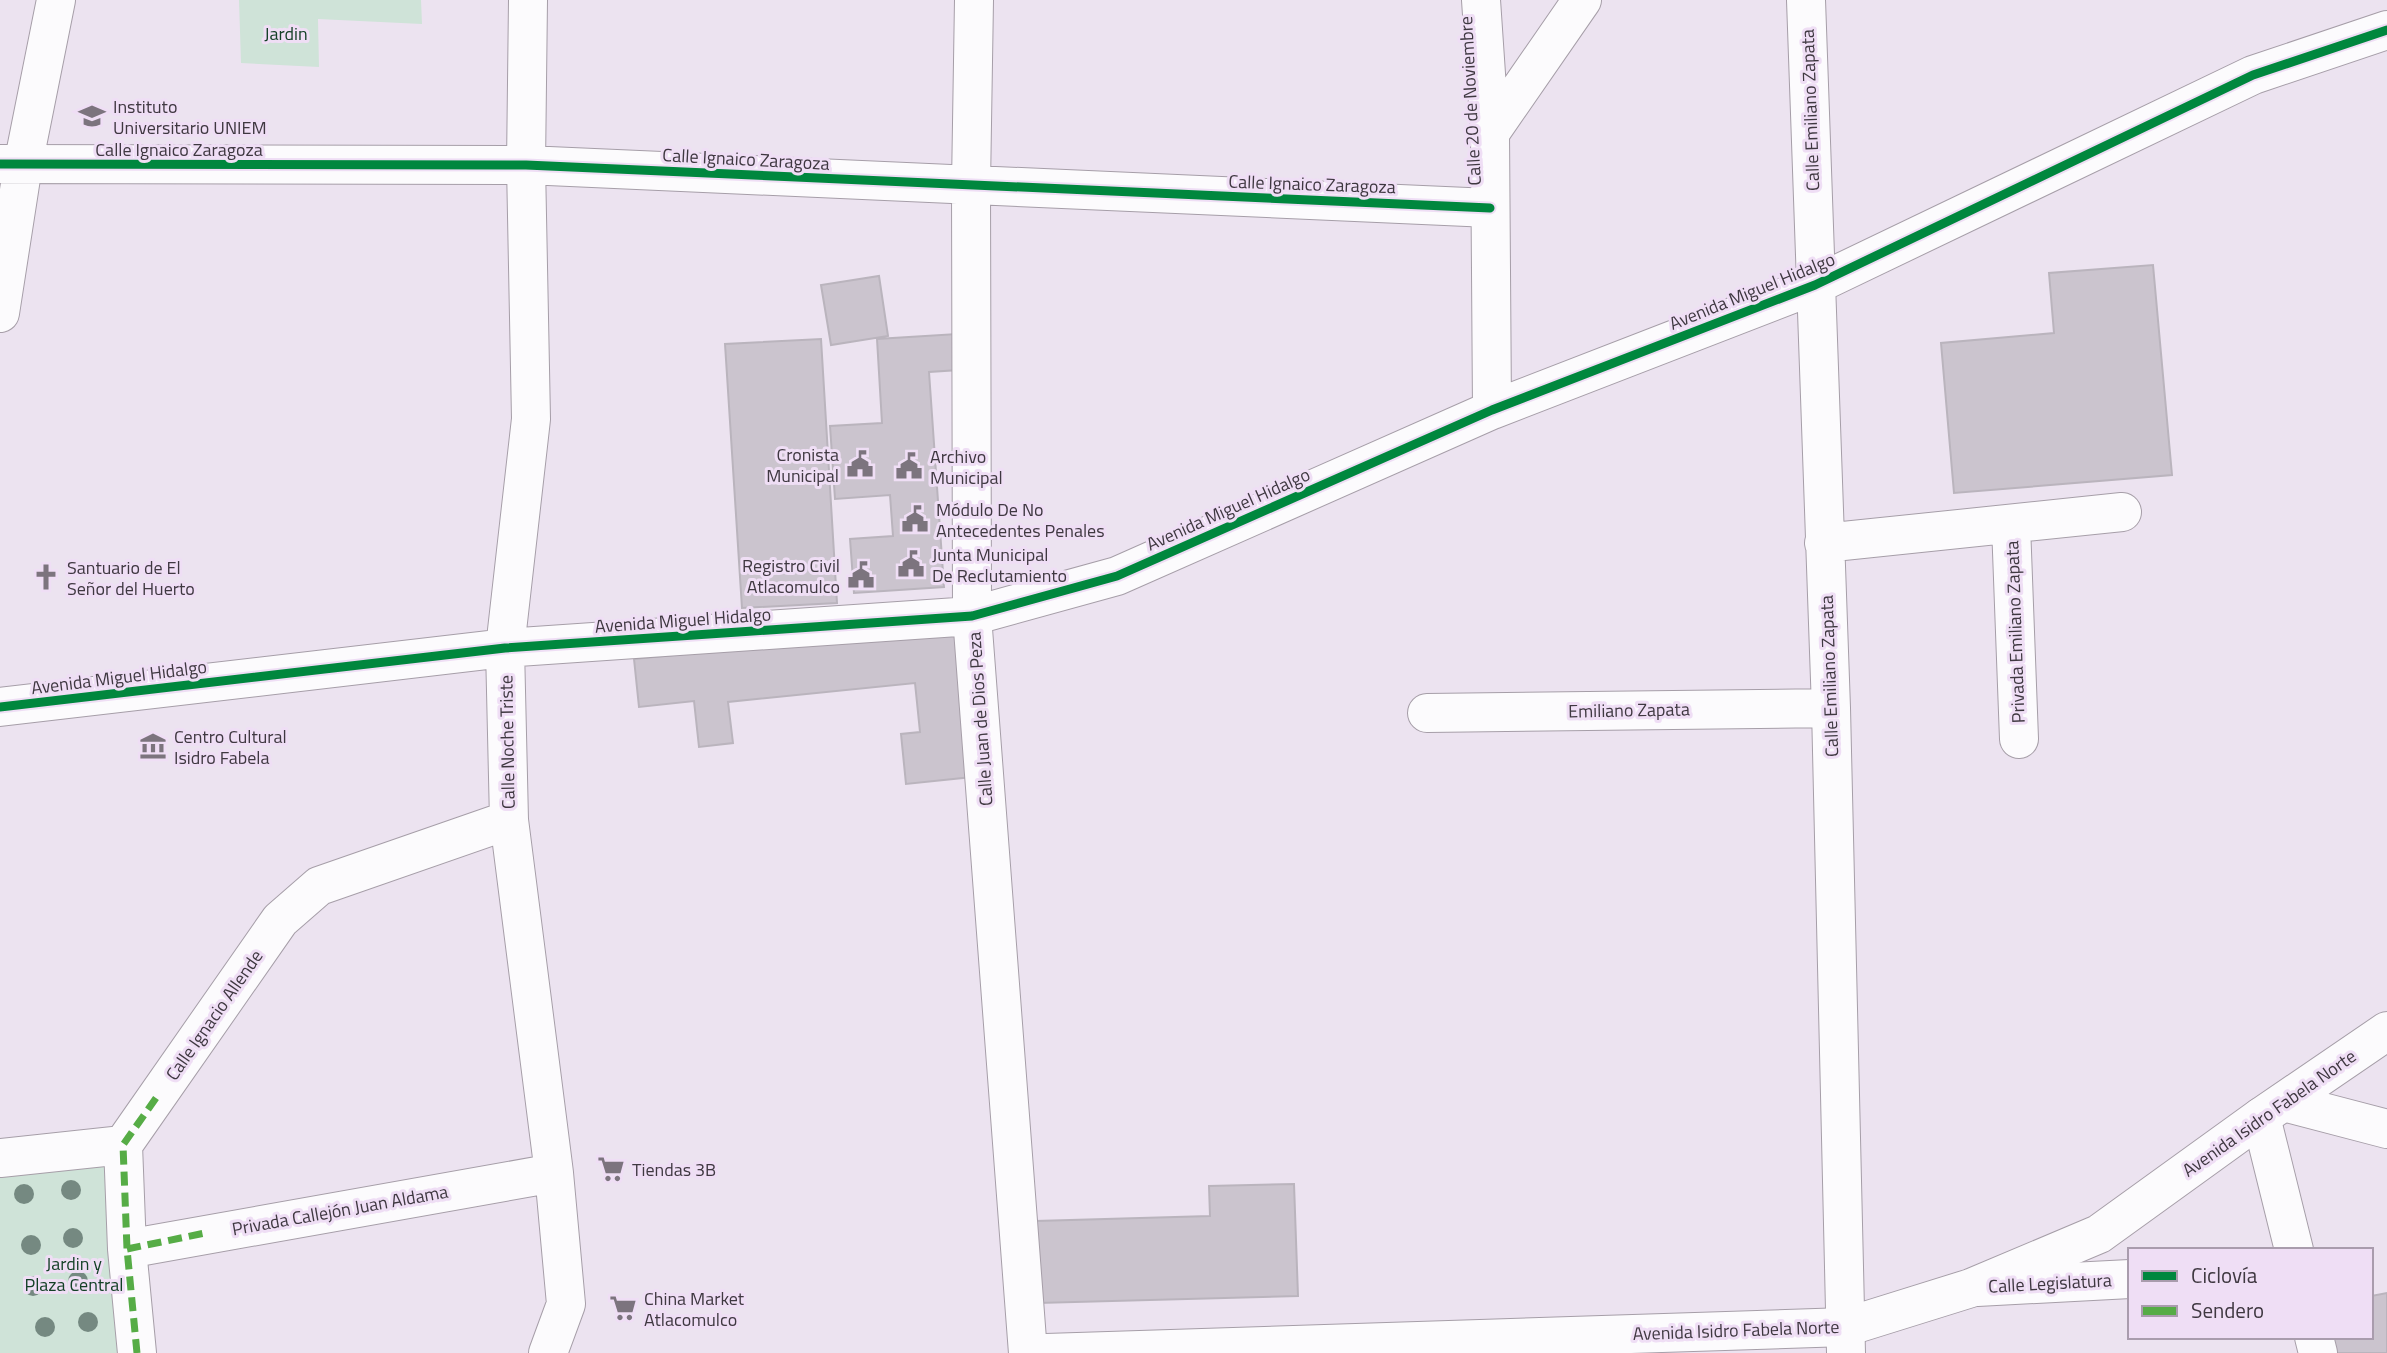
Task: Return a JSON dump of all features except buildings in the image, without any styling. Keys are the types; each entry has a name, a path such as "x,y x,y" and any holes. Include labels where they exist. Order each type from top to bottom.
{"street":[{"path":"0,313 12,164 55,0"},
{"name":"Calle Noche Triste","path":"528,0 526,165 531,419 505,648 509,820 554,1173 566,1304 548,1353"},
{"name":"Calle Juan de Dios Peza","path":"974,0 971,185 972,616 1028,1353"},
{"name":"Calle 20 de Noviembre","path":"1481,0 1490,133 1493,410"},
{"path":"1490,133 1582,0"},
{"name":"Calle Emiliano Zapata","path":"1806,0 1831,708 1846,1340"},
{"name":"Avenida Miguel Hidalgo","path":"0,707 505,648 972,616 1117,576 1493,410 1815,285 2253,75 2387,30"},
{"name":"Calle Ignaico Zaragoza","path":"12,164 526,165 1490,208"},
{"name":"Privada Emiliano Zapata","path":"1824,543 2122,512"},
{"name":"Privada Emiliano Zapata","path":"2011,525 2019,739"},
{"name":"Emiliano Zapata","path":"1427,713 1831,708"},
{"name":"Calle Ignacio Allende","path":"123,1145 280,920 319,886 509,820"},
{"name":"Avenida Isidro Fabela Norte","path":"1046,1353 1846,1340 2099,1234 2272,1109 2387,1031"},
{"path":"2294,1248 2272,1109 2387,1129"},
{"path":"0,1158 123,1145 127,1249 137,1353"},
{"name":"Privada Callejón Juan Aldama","path":"127,1249 554,1173"},
{"name":"Calle Legislatura","path":"1971,1288 2128,1279"}],"green space":[{"name":"Jardin","path":"239,0 421,0 422,24 318,19 319,67 241,63"},
{"name":"Jardin y Plaza Central","path":"140,1149 155,1353 0,1353 0,1166"}],"marked path":[{"path":"137,1353 127,1249 123,1145 156,1098"},
{"path":"127,1249 205,1233"}],"cycle path":[{"path":"0,707 505,648 972,616 1117,576 1492,410 1815,285 2253,75 2387,30"},
{"path":"0,164 526,165 1490,208"}],"place":[{"name":"Instituto Universitario UNIEM","path":"92,116"},
{"name":"Cronista Municipal","path":"860,464"},
{"name":"Archivo Municipal","path":"909,466"},
{"name":"Módulo De No Antecedentes Penales","path":"915,519"},
{"name":"Junta Municipal De Reclutamiento","path":"911,564"},
{"name":"Registro Civil Atlacomulco","path":"861,575"},
{"name":"Santuario de El Señor del Huerto","path":"46,577"},
{"name":"Centro Cultural Isidro Fabela","path":"153,746"},
{"name":"Tiendas 3B","path":"611,1169"},
{"name":"China Market Atlacomulco","path":"623,1308"}]}
